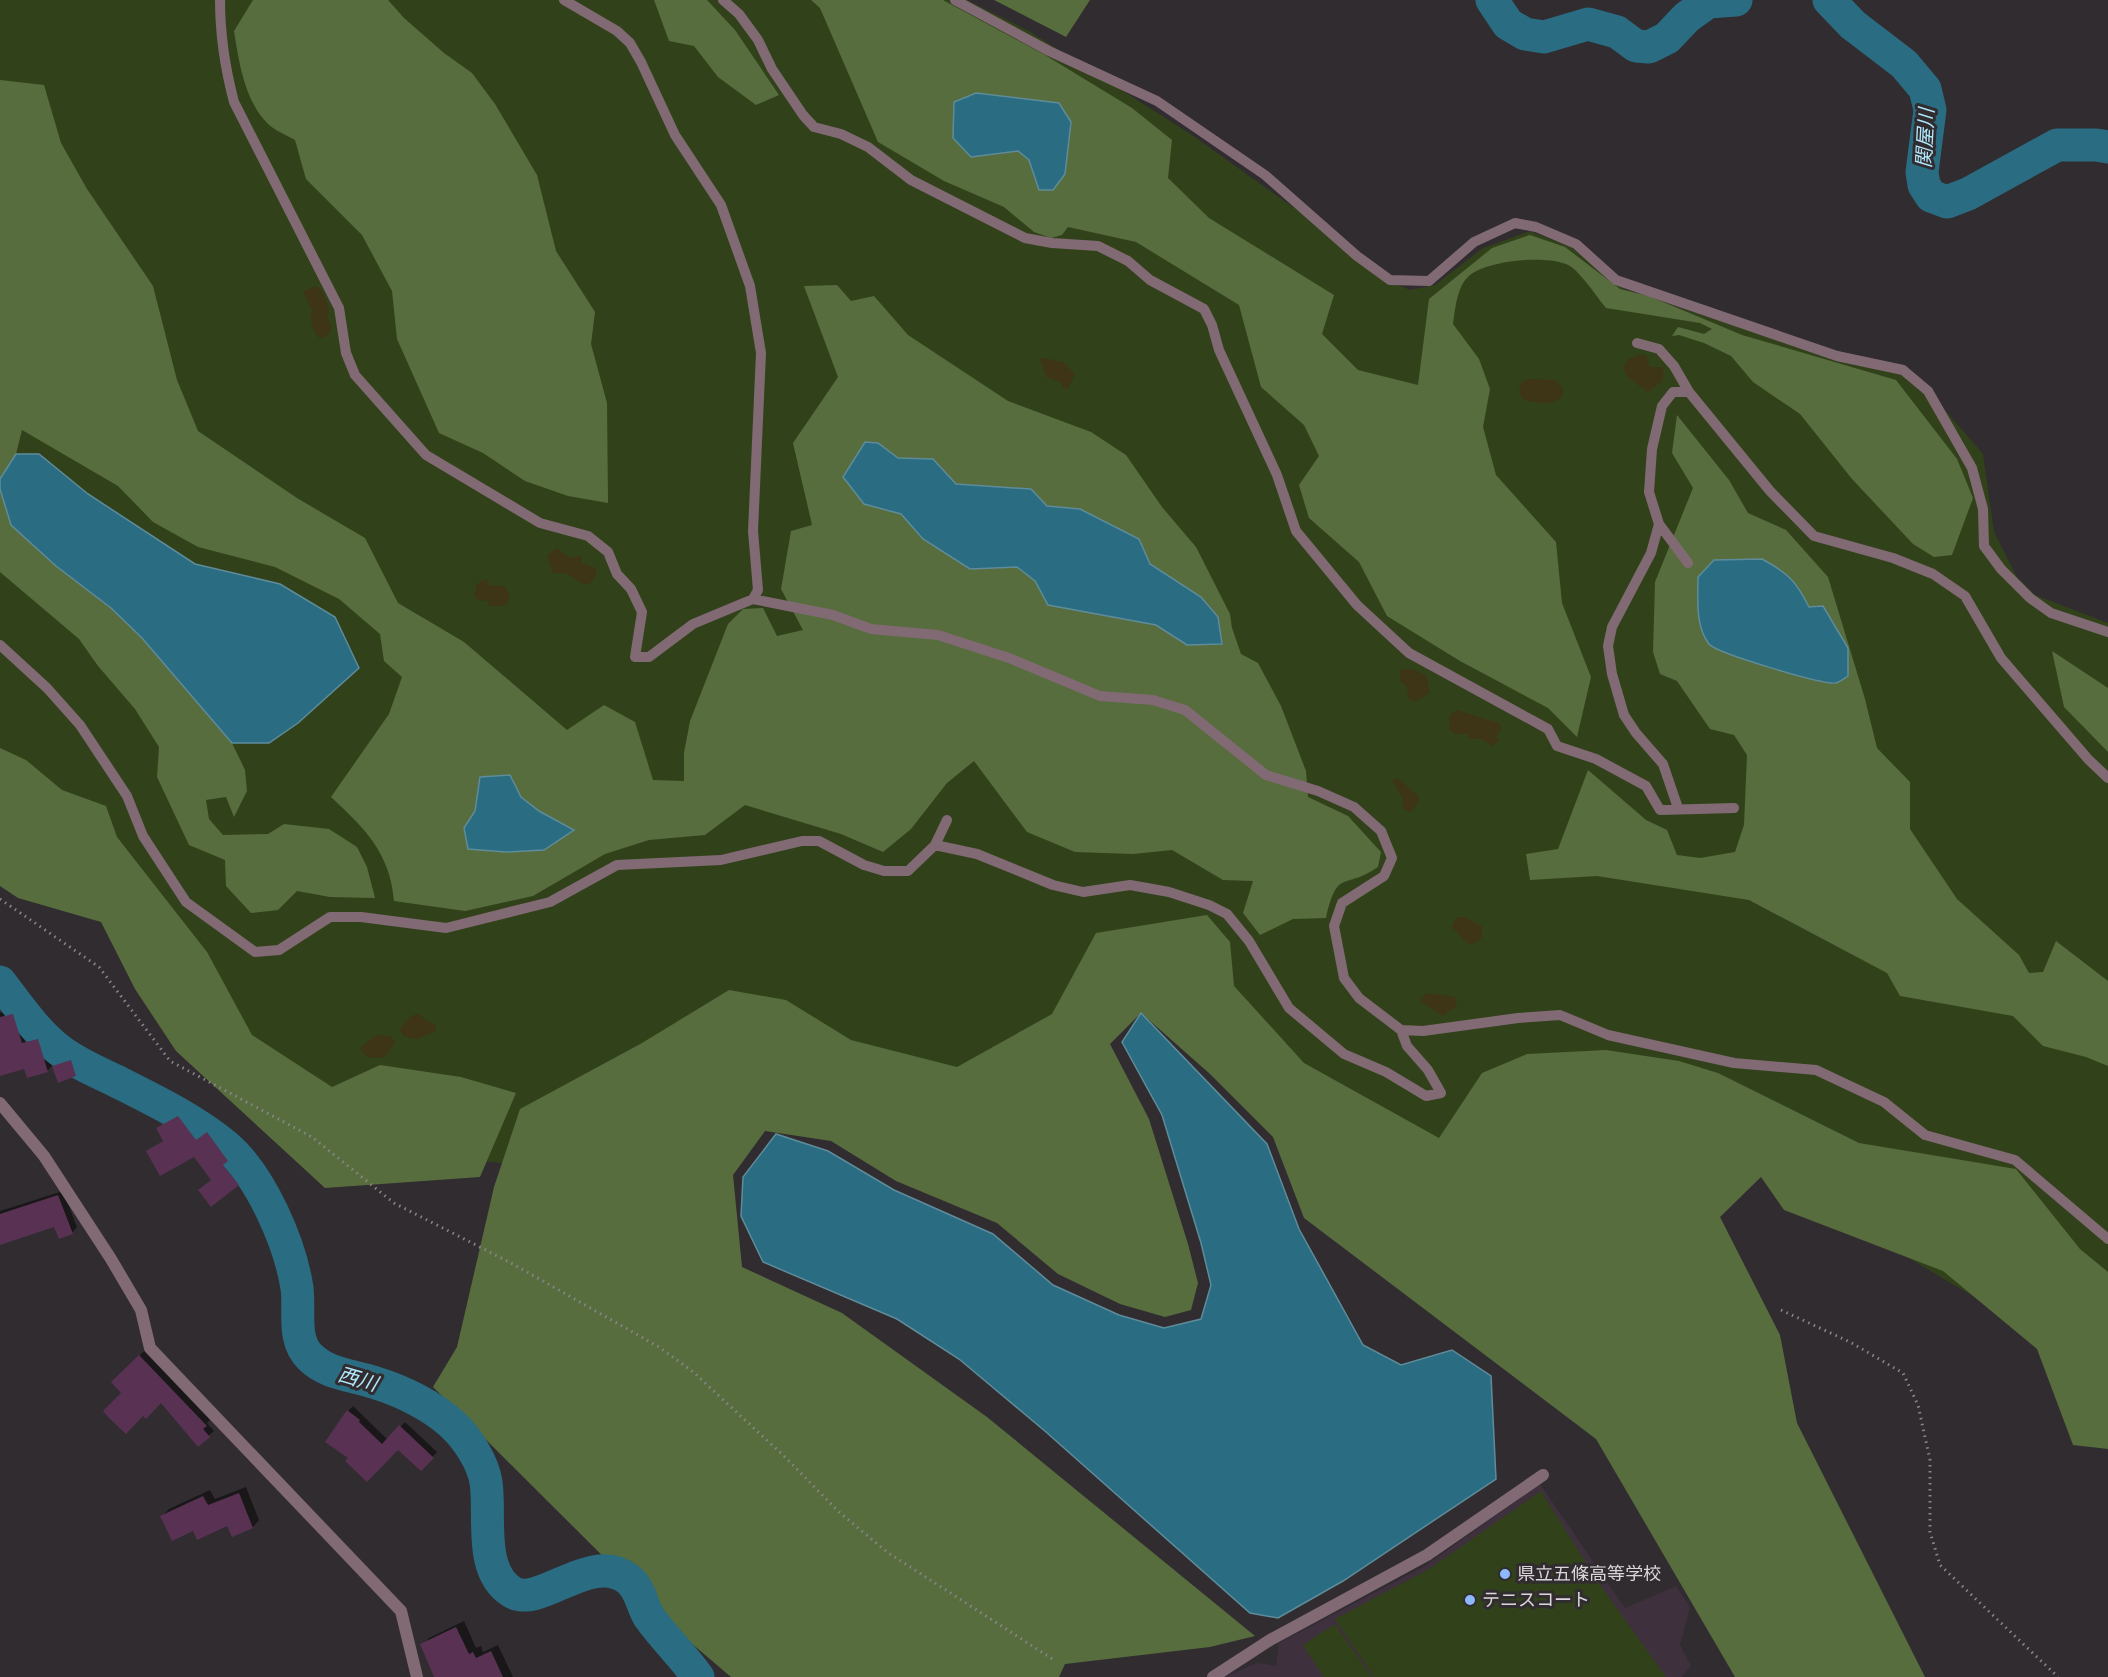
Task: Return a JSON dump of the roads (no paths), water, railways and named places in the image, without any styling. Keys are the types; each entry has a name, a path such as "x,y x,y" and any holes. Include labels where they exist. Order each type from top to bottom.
{"street":[{"path":"0,1103 44,1156 111,1259 141,1310 150,1348 401,1611 417,1677"},
{"path":"1213,1677 1270,1640 1427,1555 1543,1475"}],"lane":[{"path":"220,0 220,31 226,71 234,102 339,308 346,353 355,375 426,455 540,523 588,536 608,552 617,574 631,588 642,612 635,657 649,657 693,624 753,599 833,615 871,629 938,634 1009,658 1100,696 1153,700 1185,710 1266,774 1318,791 1354,807 1381,831 1392,858 1384,876 1342,903 1334,926 1344,978 1359,998 1401,1030 1407,1047 1428,1070 1441,1094 1426,1096 1386,1072 1344,1054 1289,1008 1249,941 1227,914 1209,905 1169,892 1130,885 1083,892 1053,885 977,854 935,845"},
{"path":"564,0 617,31 630,43 675,135 721,205 750,286 760,353 753,531 758,590 753,599"},
{"path":"723,0 739,14 758,40 772,69 802,115 814,127 841,134 868,147 912,180 1025,238 1052,243 1098,246 1128,261 1150,280 1173,294 1204,309 1212,325 1219,350 1277,475 1296,531 1357,605 1409,653 1548,729 1557,746 1596,759 1646,786 1660,810 1734,808"},
{"path":"955,0 1049,51 1157,101 1265,175 1357,256 1390,280 1429,281 1474,242 1515,223 1536,227 1576,244 1616,280 1826,353 1903,370 1928,391 1972,468 1983,509 1984,546 2001,569 2030,598 2051,613 2108,632"},
{"path":"1637,343 1659,349 1674,366 1689,392 1770,491 1814,536 1893,558 1933,574 1965,596 2001,658 2088,759 2108,778"},
{"path":"1688,563 1659,525 1649,492 1649,477 1662,406 1673,392 1689,392"},
{"path":"1659,525 1652,553 1612,627 1608,646 1612,674 1624,715 1636,733 1663,764 1678,808"},
{"path":"0,645 47,688 80,725 127,796 143,836 186,902 255,952 279,950 330,917 361,917 446,928 486,916 516,912 550,902 617,865 721,860 801,841 819,841 864,865 884,871 908,871 935,845 947,820"},
{"path":"1401,1030 1424,1031 1518,1017 1560,1015 1608,1035 1734,1063 1816,1070 1884,1102 1925,1135 2015,1160 2108,1239"}],"water":[{"path":"976,93 1059,103 1071,122 1065,174 1053,190 1039,190 1029,160 1018,151 971,157 953,138 954,102"},
{"path":"865,442 878,443 898,458 933,459 956,484 1031,489 1047,506 1080,509 1139,539 1150,564 1201,597 1218,617 1222,644 1187,645 1156,625 1048,605 1035,581 1017,567 970,569 923,539 901,514 864,504 843,477"},
{"path":"16,454 39,454 88,494 195,564 280,584 335,617 359,668 298,723 269,743 232,743 142,638 111,608 56,566 11,525 0,489 0,479"},
{"path":"1762,559 1790,578 1809,607 1823,606 1848,648 1848,676 1841,681 1827,682 1792,674 1749,661 1709,644 1699,621 1698,577 1714,560"},
{"path":"510,775 521,797 539,811 574,830 544,850 506,852 468,849 464,828 475,811 480,777"},
{"path":"1141,1013 1267,1144 1299,1229 1363,1345 1401,1365 1452,1350 1491,1376 1496,1479 1343,1581 1278,1618 1250,1613 1046,1432 959,1359 897,1319 763,1262 741,1216 743,1177 776,1134 828,1151 894,1190 993,1234 1053,1285 1119,1315 1164,1328 1201,1319 1211,1285 1201,1243 1162,1115 1122,1042"}],"waterway":[{"name":"関屋川","path":"1492,0 1508,24 1525,34 1544,37 1588,24 1617,32 1636,46 1649,47 1667,38 1687,17 1708,2 1736,0"},
{"name":"関屋川","path":"1829,0 1853,25 1904,64 1925,89 1930,110 1922,172 1924,185 1931,196 1947,202 1968,194 2057,145 2108,147"},
{"name":"西川","path":"0,982 34,1026 64,1054 187,1119 213,1136 239,1159 262,1192 288,1251 297,1288 299,1333 304,1350 325,1368 386,1386 427,1405 453,1425 474,1452 482,1467 486,1482 490,1557 501,1583 512,1592 524,1595 537,1593 582,1575 598,1571 614,1572 632,1583 649,1617 698,1677"}],"place":[{"name":"県立五條高等学校","path":"1505,1574"},
{"name":"テニスコート","path":"1470,1600"}]}
